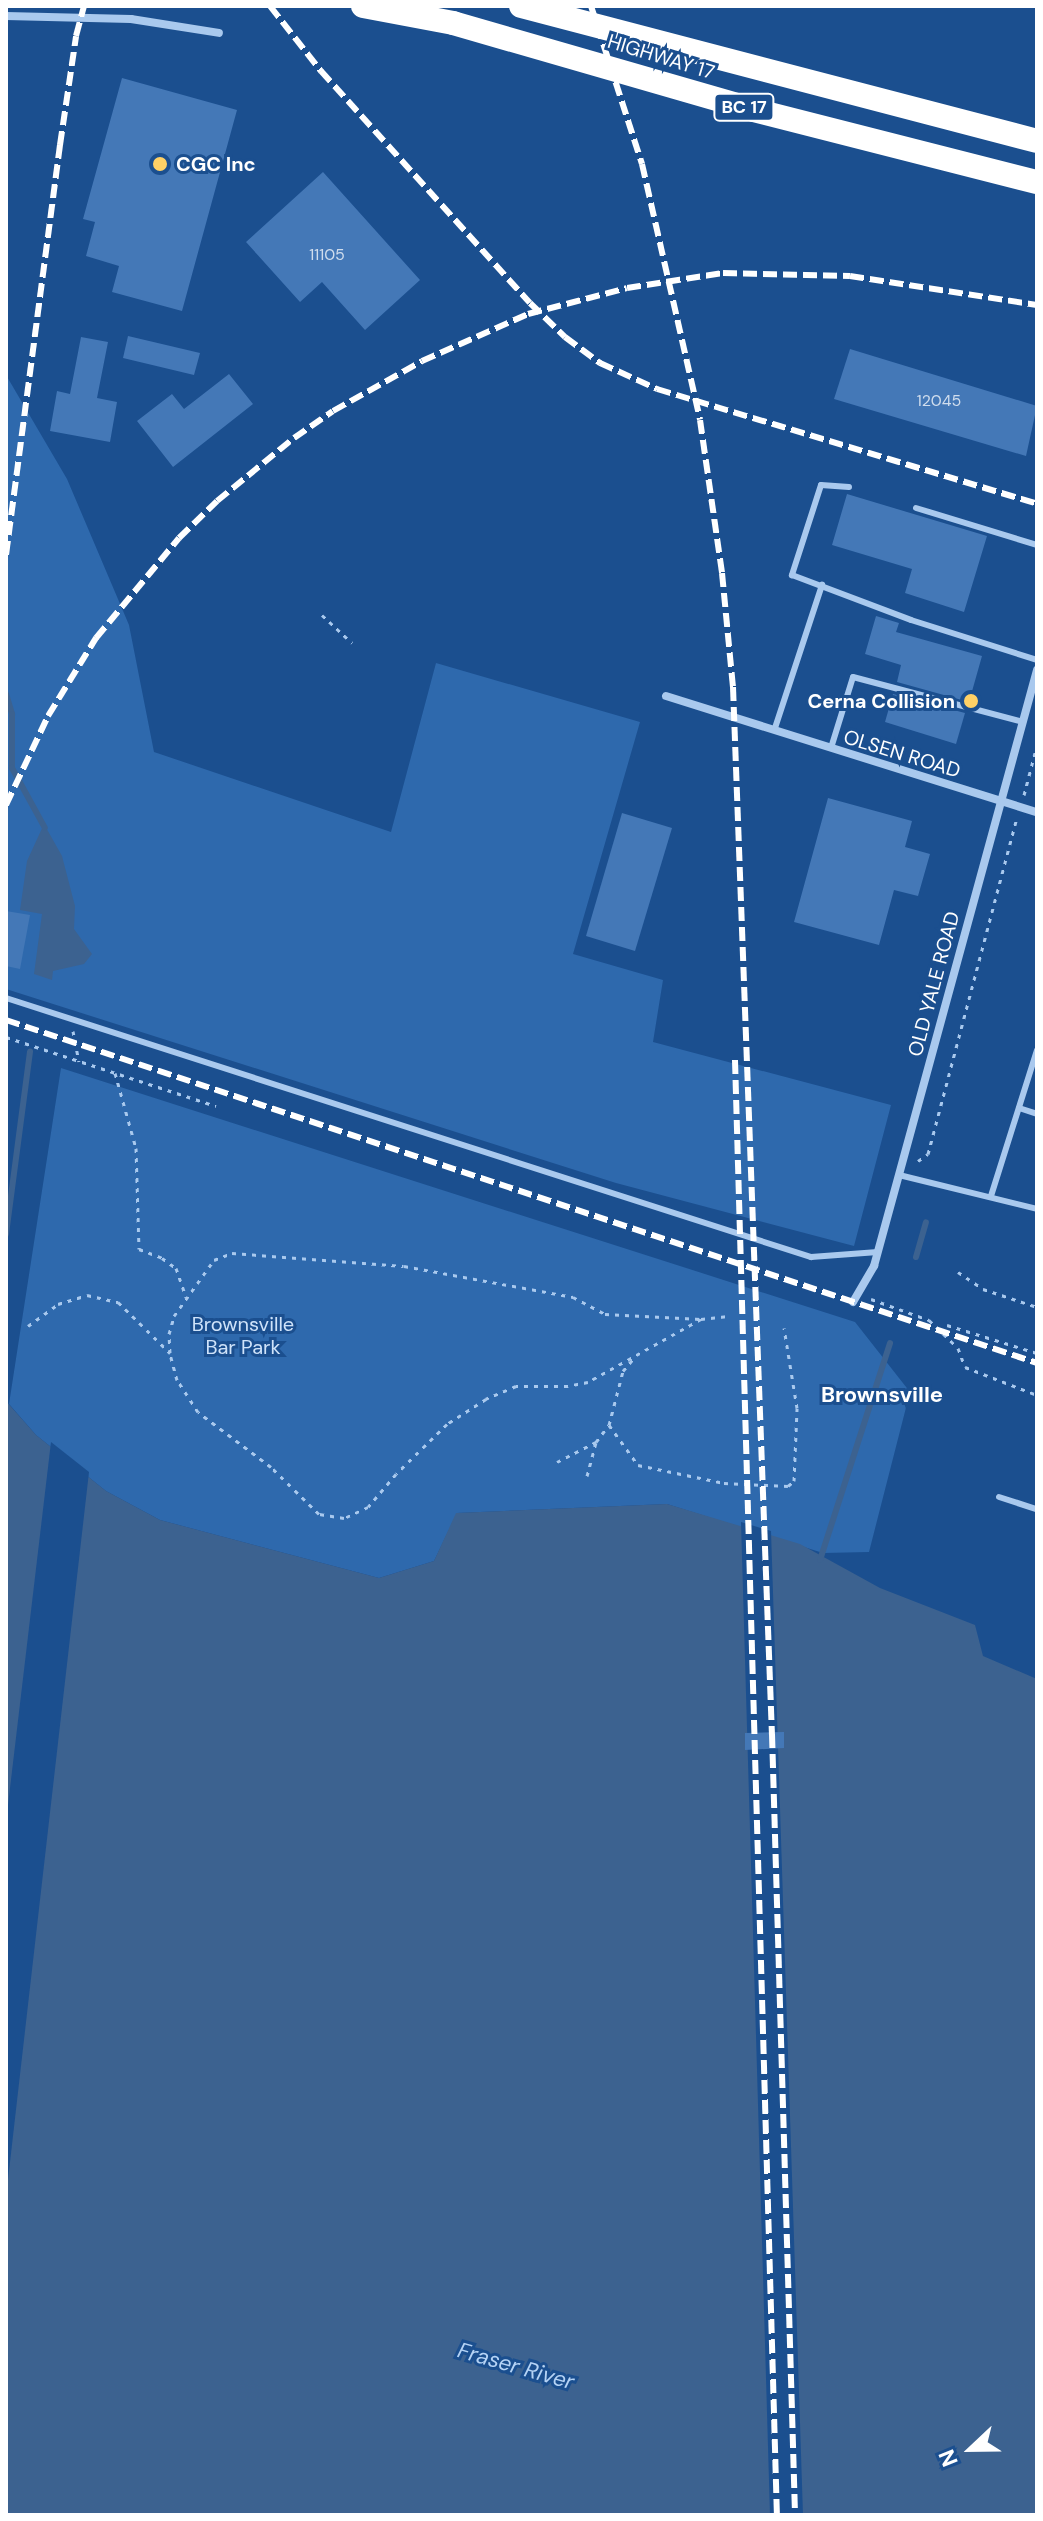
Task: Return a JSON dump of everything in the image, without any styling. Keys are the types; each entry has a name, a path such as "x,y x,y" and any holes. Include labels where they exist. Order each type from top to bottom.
{"highway":[{"name":"HIGHWAY 17","path":"363,6 453,23 754,110 1037,182"},
{"name":"HIGHWAY 17","path":"521,6 1037,141"}],"street":[{"path":"6,16 131,19 219,33"},
{"name":"OLD YALE ROAD","path":"853,1302 878,1252 1037,670"},
{"name":"OLSEN ROAD","path":"666,696 1037,812"}],"lane":[{"path":"849,487 821,485 792,575 911,620 1037,660"},
{"path":"916,508 1037,545"},
{"path":"775,728 822,585"},
{"path":"831,748 853,677 1023,722"},
{"path":"6,998 811,1257 878,1252"},
{"path":"991,1196 1037,1050"},
{"path":"1019,1108 1037,1114"},
{"path":"899,1175 1037,1209"},
{"path":"999,1497 1037,1509"}],"path":[{"path":"322,615 352,643"},
{"path":"1024,792 1037,745"},
{"path":"899,1175 928,1154 1015,829"},
{"path":"71,1019 79,1061"},
{"path":"6,1037 216,1106"},
{"path":"115,1073 136,1148 139,1249 162,1258 176,1268 187,1299"},
{"path":"701,1319 588,1382 568,1386 516,1386 486,1399 447,1424 396,1474 368,1507 344,1518 319,1514 271,1467 198,1412 177,1380 169,1334 174,1316 214,1260 232,1253 264,1253 404,1266 573,1297 605,1314 701,1319 731,1316"},
{"path":"958,1272 983,1289 1037,1307"},
{"path":"859,1291 877,1303 929,1320 958,1348 965,1367 1037,1395"},
{"path":"28,1326 58,1304 87,1295 118,1302 170,1353"},
{"path":"947,1325 1037,1353"},
{"path":"609,1425 638,1465 724,1483 788,1486 794,1481 797,1408 784,1328"},
{"path":"587,1476 596,1442 609,1425 623,1371 637,1355"},
{"path":"557,1462 596,1442"}],"green space":[{"path":"6,375 67,479 129,625 154,752 391,832 436,663 640,722 573,954 663,980 653,1042 891,1105 854,1246 616,1183 6,989"},
{"name":"Brownsville Bar Park","path":"61,1068 855,1322 910,1392 869,1552 823,1553 667,1504 457,1513 434,1561 379,1578 160,1520 106,1491 36,1435 9,1404"}],"water":[{"path":"44,824 62,856 75,906 74,929 92,954 84,964 53,971 52,980 34,974 42,914 20,910 27,861"},
{"name":"Fraser River","path":"6,1401 36,1435 106,1491 160,1520 379,1578 434,1561 456,1513 667,1504 800,1544 880,1588 975,1625 983,1656 1037,1679 1037,2515 6,2515"}],"pier":[{"path":"51,1442 89,1472 6,2197 6,1822"},
{"path":"741,1522 771,1531 803,2515 770,2515"}],"building":[{"name":"CGC Inc","path":"122,78 237,110 182,311 112,292 119,266 86,256 95,222 83,219"},
{"name":"CGC Inc","path":"323,172 420,280 365,330 322,282 300,302 246,242"},
{"path":"128,336 200,353 194,375 123,358"},
{"path":"81,337 108,342 97,398 117,402 110,442 50,431 57,391 70,394"},
{"path":"850,349 1037,406 1026,456 834,399"},
{"path":"229,374 253,404 173,467 137,421 172,394 184,409"},
{"path":"847,494 987,536 964,612 905,593 912,569 832,545"},
{"path":"876,616 899,623 896,632 982,656 969,702 897,682 901,665 865,654"},
{"path":"893,694 965,713 956,744 885,722"},
{"path":"828,798 912,821 905,847 930,854 918,896 894,890 879,945 794,922"},
{"path":"622,813 672,828 635,951 586,936"},
{"path":"6,911 30,915 20,969 6,966"},
{"path":"784,1732 784,1748 745,1750 745,1733"}],"waterway":[{"path":"6,694 12,714 12,768 45,828"},
{"path":"6,1234 30,1052"},
{"path":"916,1257 926,1222"},
{"path":"820,1560 890,1343"}],"railway":[{"path":"6,555 60,145 76,36 84,6"},
{"path":"270,6 321,71 530,303 565,337 600,363 657,389 1037,504"},
{"path":"591,6 642,164 700,420 722,573 733,687 772,1734 795,2515"},
{"path":"6,805 48,716 96,638 179,538 217,501 294,438 333,411 422,361 528,314 627,288 723,273 850,276 1037,305"},
{"path":"6,1020 1037,1363"},
{"path":"735,1060 777,2515"}],"place":[{"name":"CGC Inc","path":"160,164"},
{"name":"Cerna Collision","path":"971,701"}],"district":[{"name":"Brownsville","path":"882,1395"}]}
